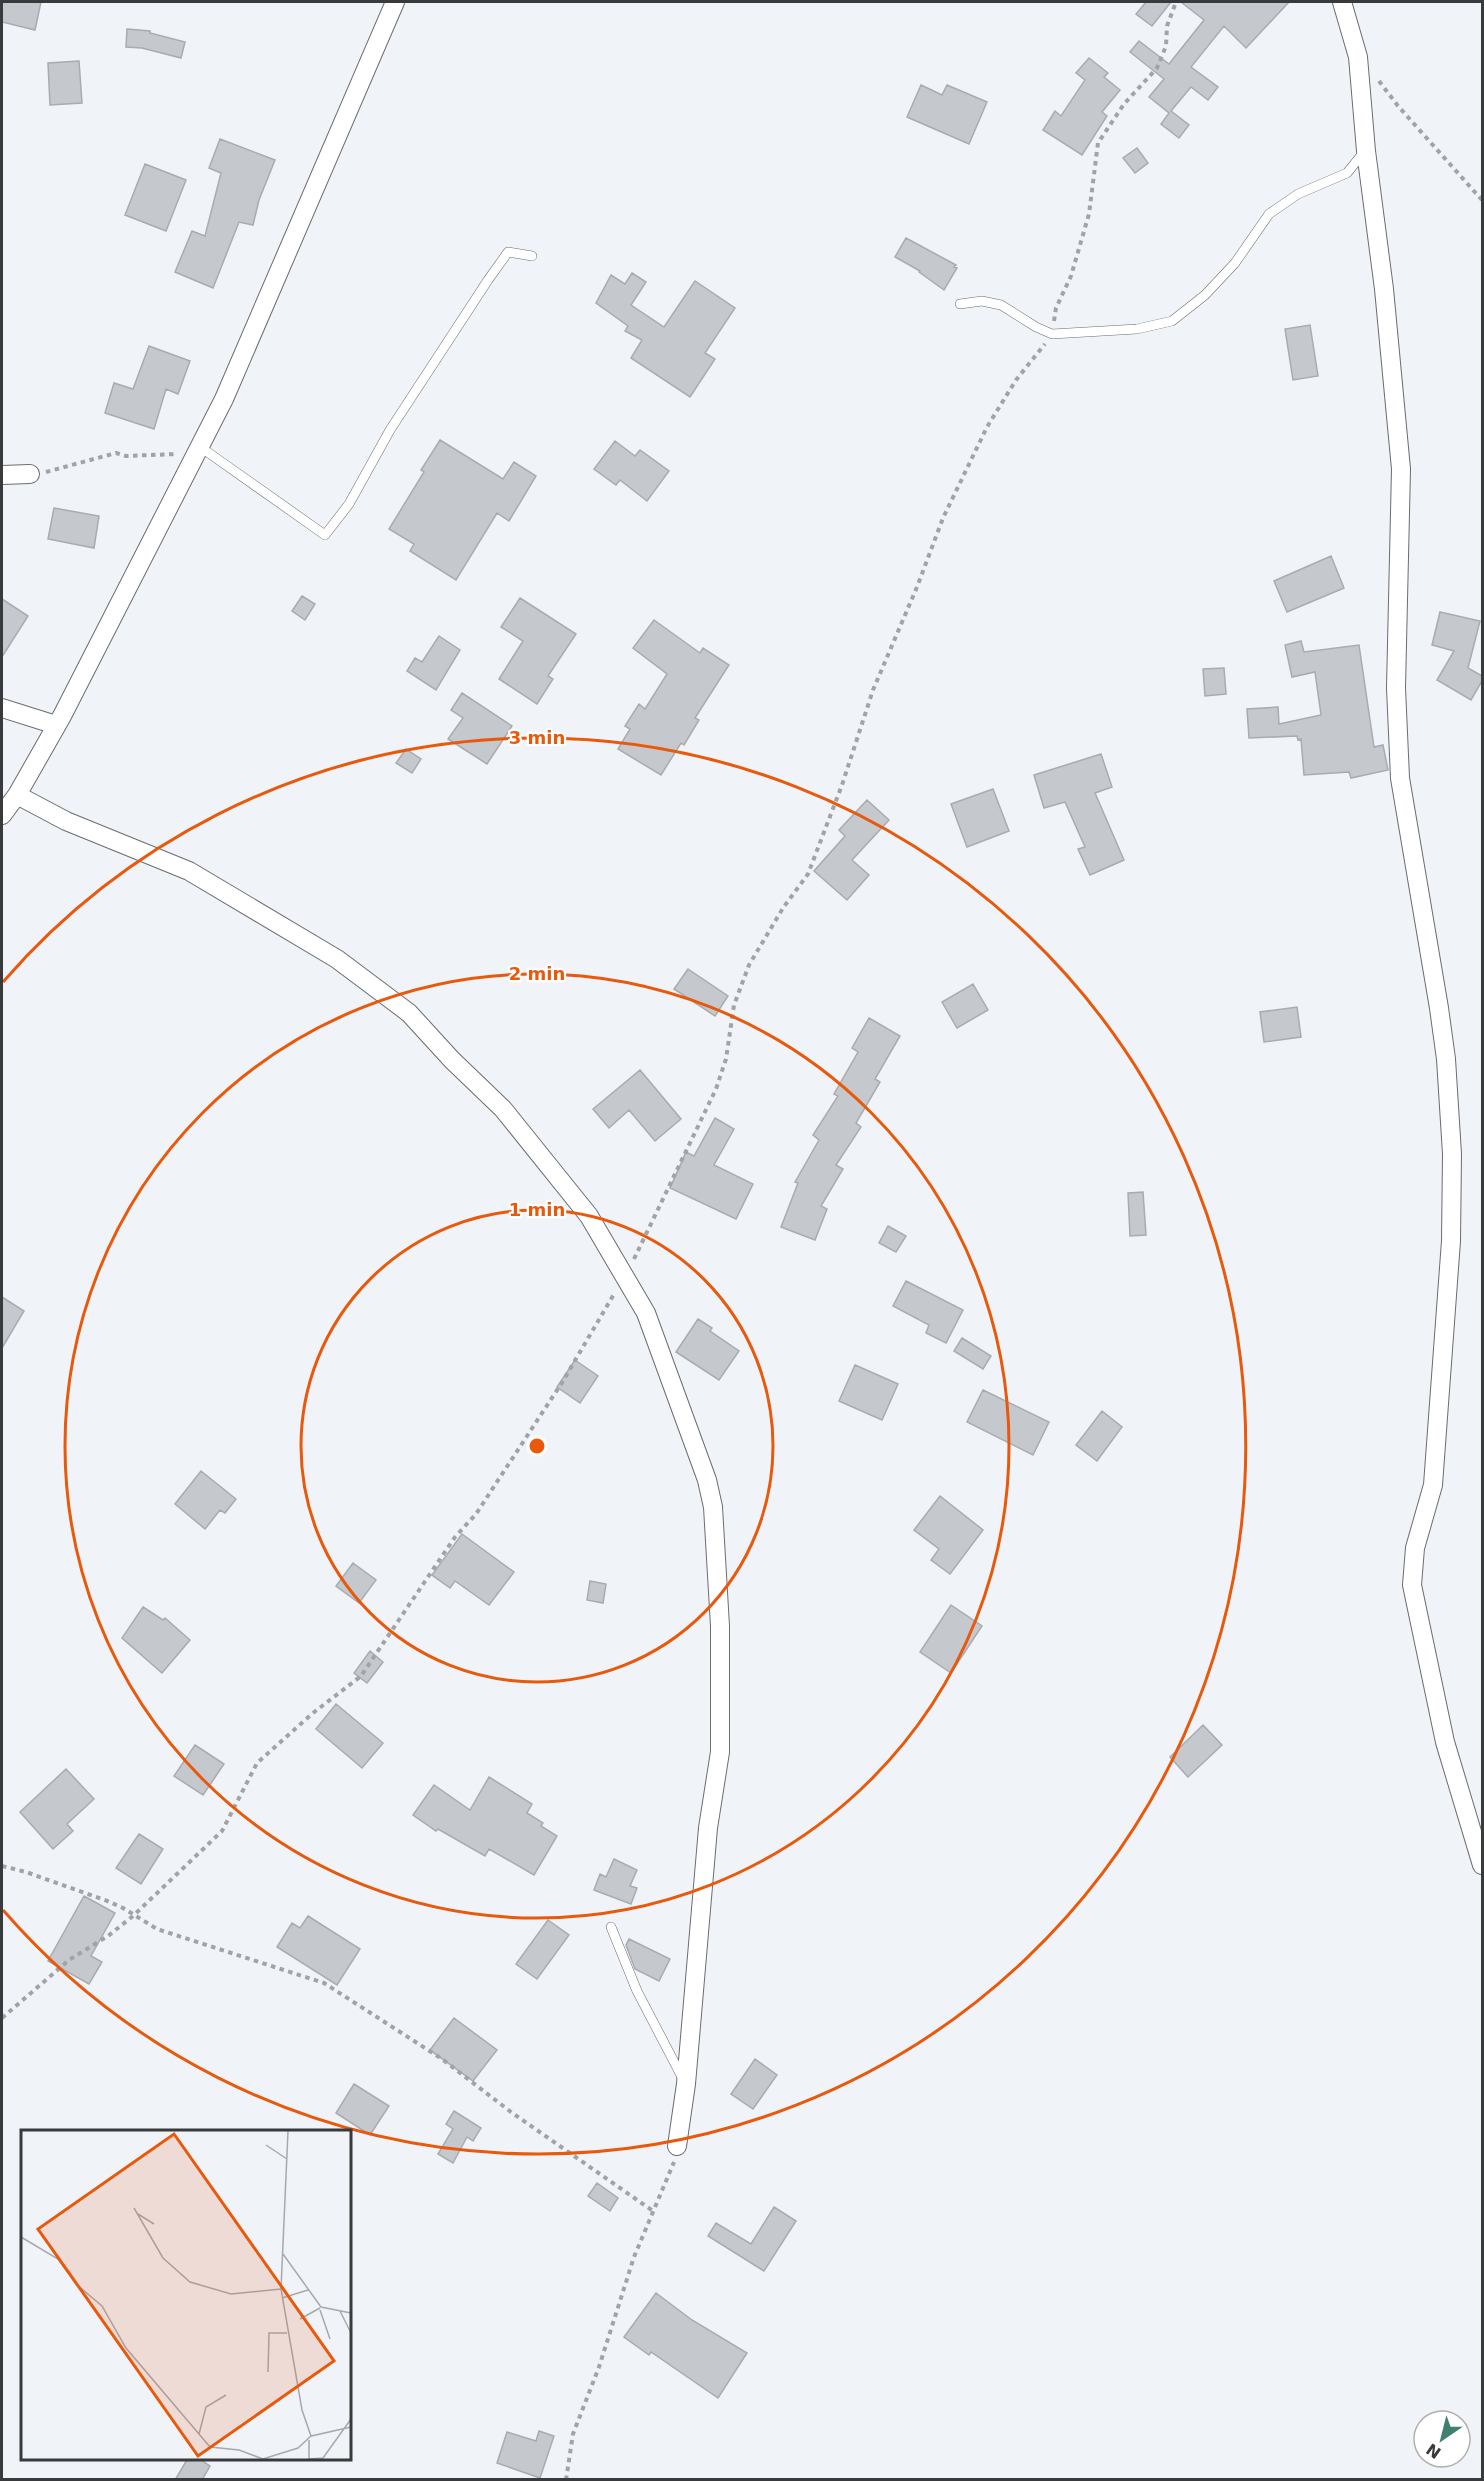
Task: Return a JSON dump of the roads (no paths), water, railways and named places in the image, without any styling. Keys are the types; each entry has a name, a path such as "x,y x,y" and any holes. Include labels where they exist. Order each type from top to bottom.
{"street":[{"path":"2,815 17,795 56,725 224,399 395,2"},
{"path":"1342,2 1358,57 1401,469 1396,688 1400,778 1439,1008 1446,1059 1452,1154 1451,1240 1433,1485 1415,1548 1413,1585 1445,1742 1482,1865"},
{"path":"2,475 30,474"},
{"path":"2,708 56,725"},
{"path":"17,795 66,821 189,871 337,959 409,1013 452,1060 503,1109 539,1152 589,1216 646,1313 707,1480 713,1507 720,1626 720,1752 708,1828 686,2084 677,2146"}],"lane":[{"path":"960,303 982,301 1001,305 1036,327 1052,334 1137,329 1172,321 1206,295 1234,263 1269,214 1298,194 1347,174 1366,150"},
{"path":"197,450 325,535 349,504 390,430 508,252 532,256"},
{"path":"611,1927 637,1991 686,2084"}]}
